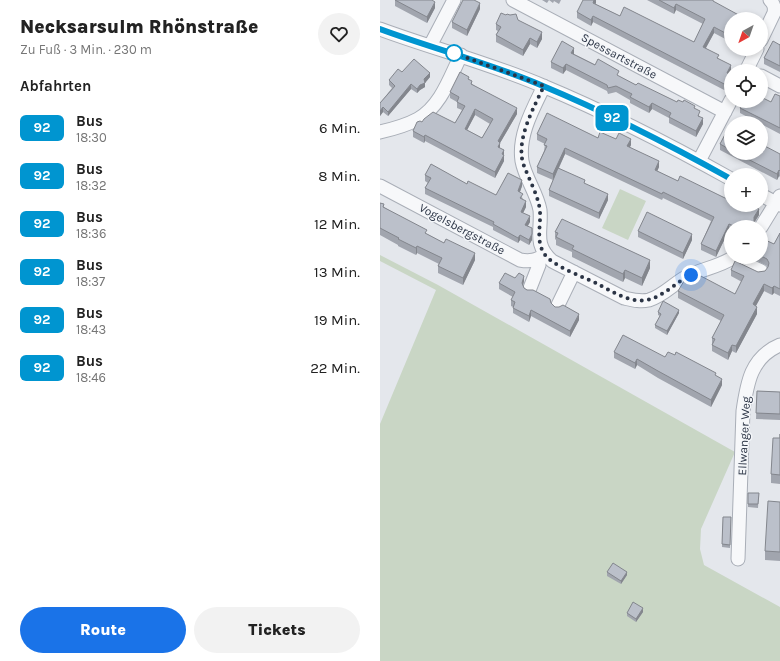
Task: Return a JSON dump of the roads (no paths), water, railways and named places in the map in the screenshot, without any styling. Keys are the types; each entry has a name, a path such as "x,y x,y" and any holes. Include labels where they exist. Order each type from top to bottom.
{"street":[{"path":"430,46 454,0"},
{"name":"Spessartstraße","path":"513,0 725,112"},
{"path":"768,25 775,8 770,0"},
{"path":"380,29 461,55 544,86 663,142 724,175"},
{"path":"380,132 418,119 430,110 446,85 461,55"},
{"path":"768,80 780,86"},
{"path":"530,288 541,257 539,237 540,212 522,162 522,150 525,131 544,86"},
{"path":"699,162 727,108"},
{"name":"Vogelsbergstraße","path":"380,186 520,260 529,262 541,257"},
{"path":"766,220 779,202 768,198"},
{"path":"541,257 552,261 624,298 636,301 657,297 684,278 724,263"},
{"path":"748,264 761,271"},
{"path":"558,305 574,272"},
{"name":"Ellwanger Weg","path":"738,559 746,392 751,372 757,362 765,354 780,345"}]}
